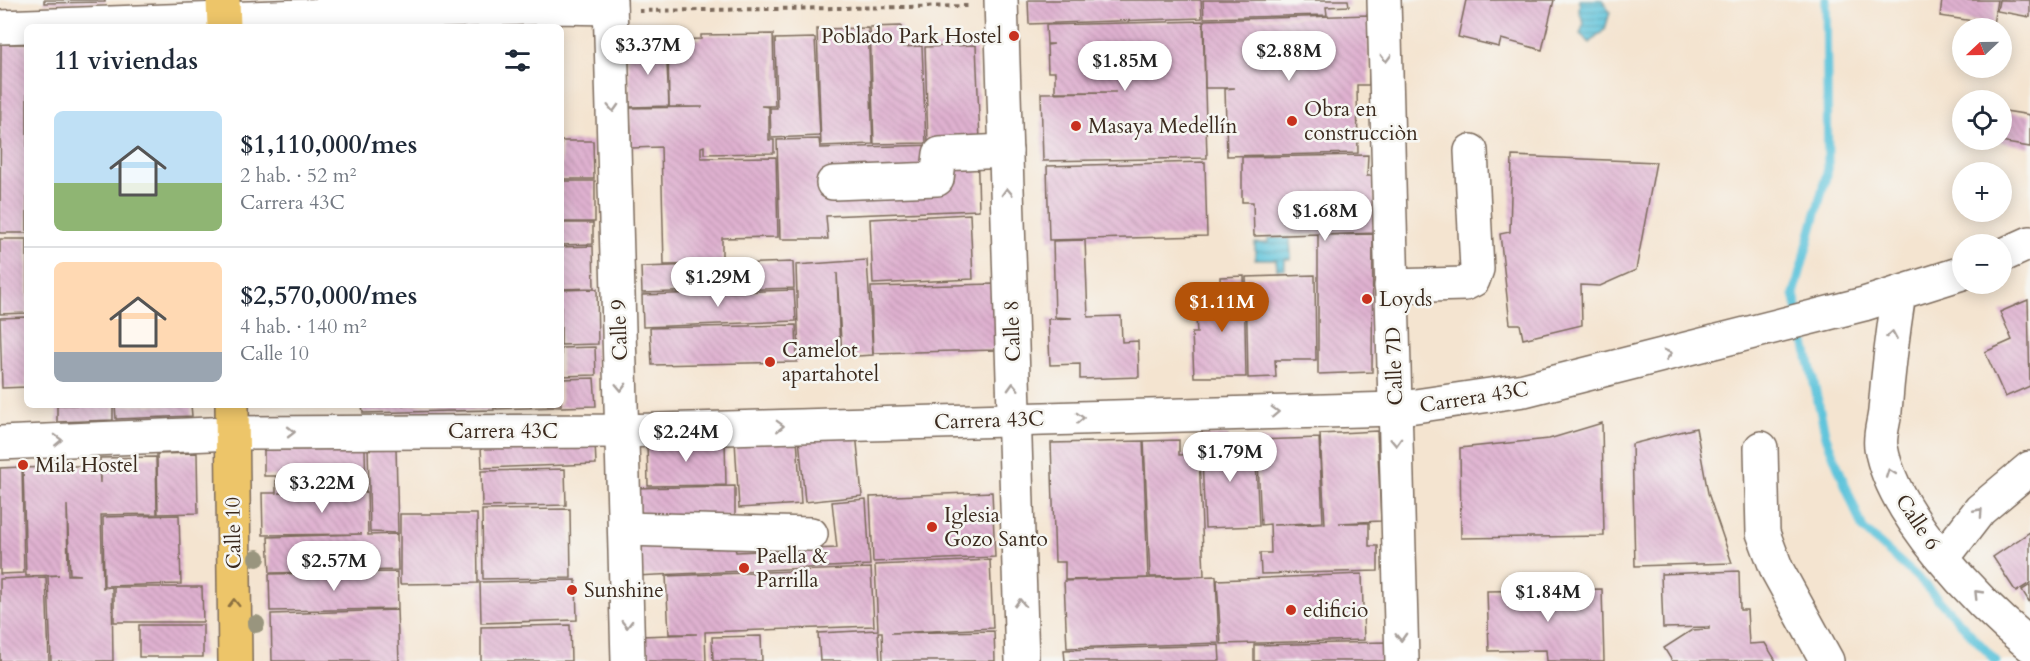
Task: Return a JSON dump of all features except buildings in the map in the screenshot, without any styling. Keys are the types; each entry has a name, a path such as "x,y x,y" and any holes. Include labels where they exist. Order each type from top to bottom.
{"main road":[{"name":"Calle 10","path":"232,419 235,661"}],"street":[{"name":"Calle 7D","path":"1384,0 1402,661"},
{"name":"Calle 8","path":"1001,3 1022,661"},
{"path":"56,24 224,15 416,20 610,4"},
{"name":"Calle 9","path":"610,4 628,661"},
{"path":"0,27 24,26"},
{"path":"833,183 937,179 940,154 1006,151"},
{"path":"1391,286 1465,284 1473,280 1477,269 1471,151"},
{"path":"2012,251 2030,243"},
{"name":"Carrera 43C","path":"0,443 232,419 622,431 1395,409 1524,390 1864,304 1952,276"},
{"name":"Calle 6","path":"1899,293 1886,378 1881,446 1899,499 1943,558 2012,631 2030,645"},
{"path":"1761,448 1763,533 1777,570 1827,661"},
{"path":"1943,558 1980,510 2030,468"},
{"path":"625,529 811,534"}],"path":[{"path":"610,4 635,11 1001,3"}],"water":[{"path":"1580,0 1603,0 1610,12 1605,29 1590,43 1580,34 1584,23 1579,11"},
{"path":"1268,238 1290,238 1291,259 1285,259 1285,269 1277,269 1276,259 1255,259 1255,243 1268,243"}],"waterway":[{"path":"1826,0 1828,169 1794,294 1826,437 1863,529 1918,578 1996,661"}],"place":[{"name":"Poblado Park Hostel","path":"1014,36"},
{"name":"Obra en construcciòn","path":"1292,121"},
{"name":"Masaya Medellín","path":"1076,126"},
{"name":"Loyds","path":"1367,299"},
{"name":"Camelot apartahotel","path":"770,362"},
{"name":"Mila Hostel","path":"23,465"},
{"name":"Iglesia Gozo Santo","path":"932,527"},
{"name":"Paella & Parrilla","path":"744,568"},
{"name":"Sunshine","path":"572,590"},
{"name":"edificio","path":"1291,610"}]}
